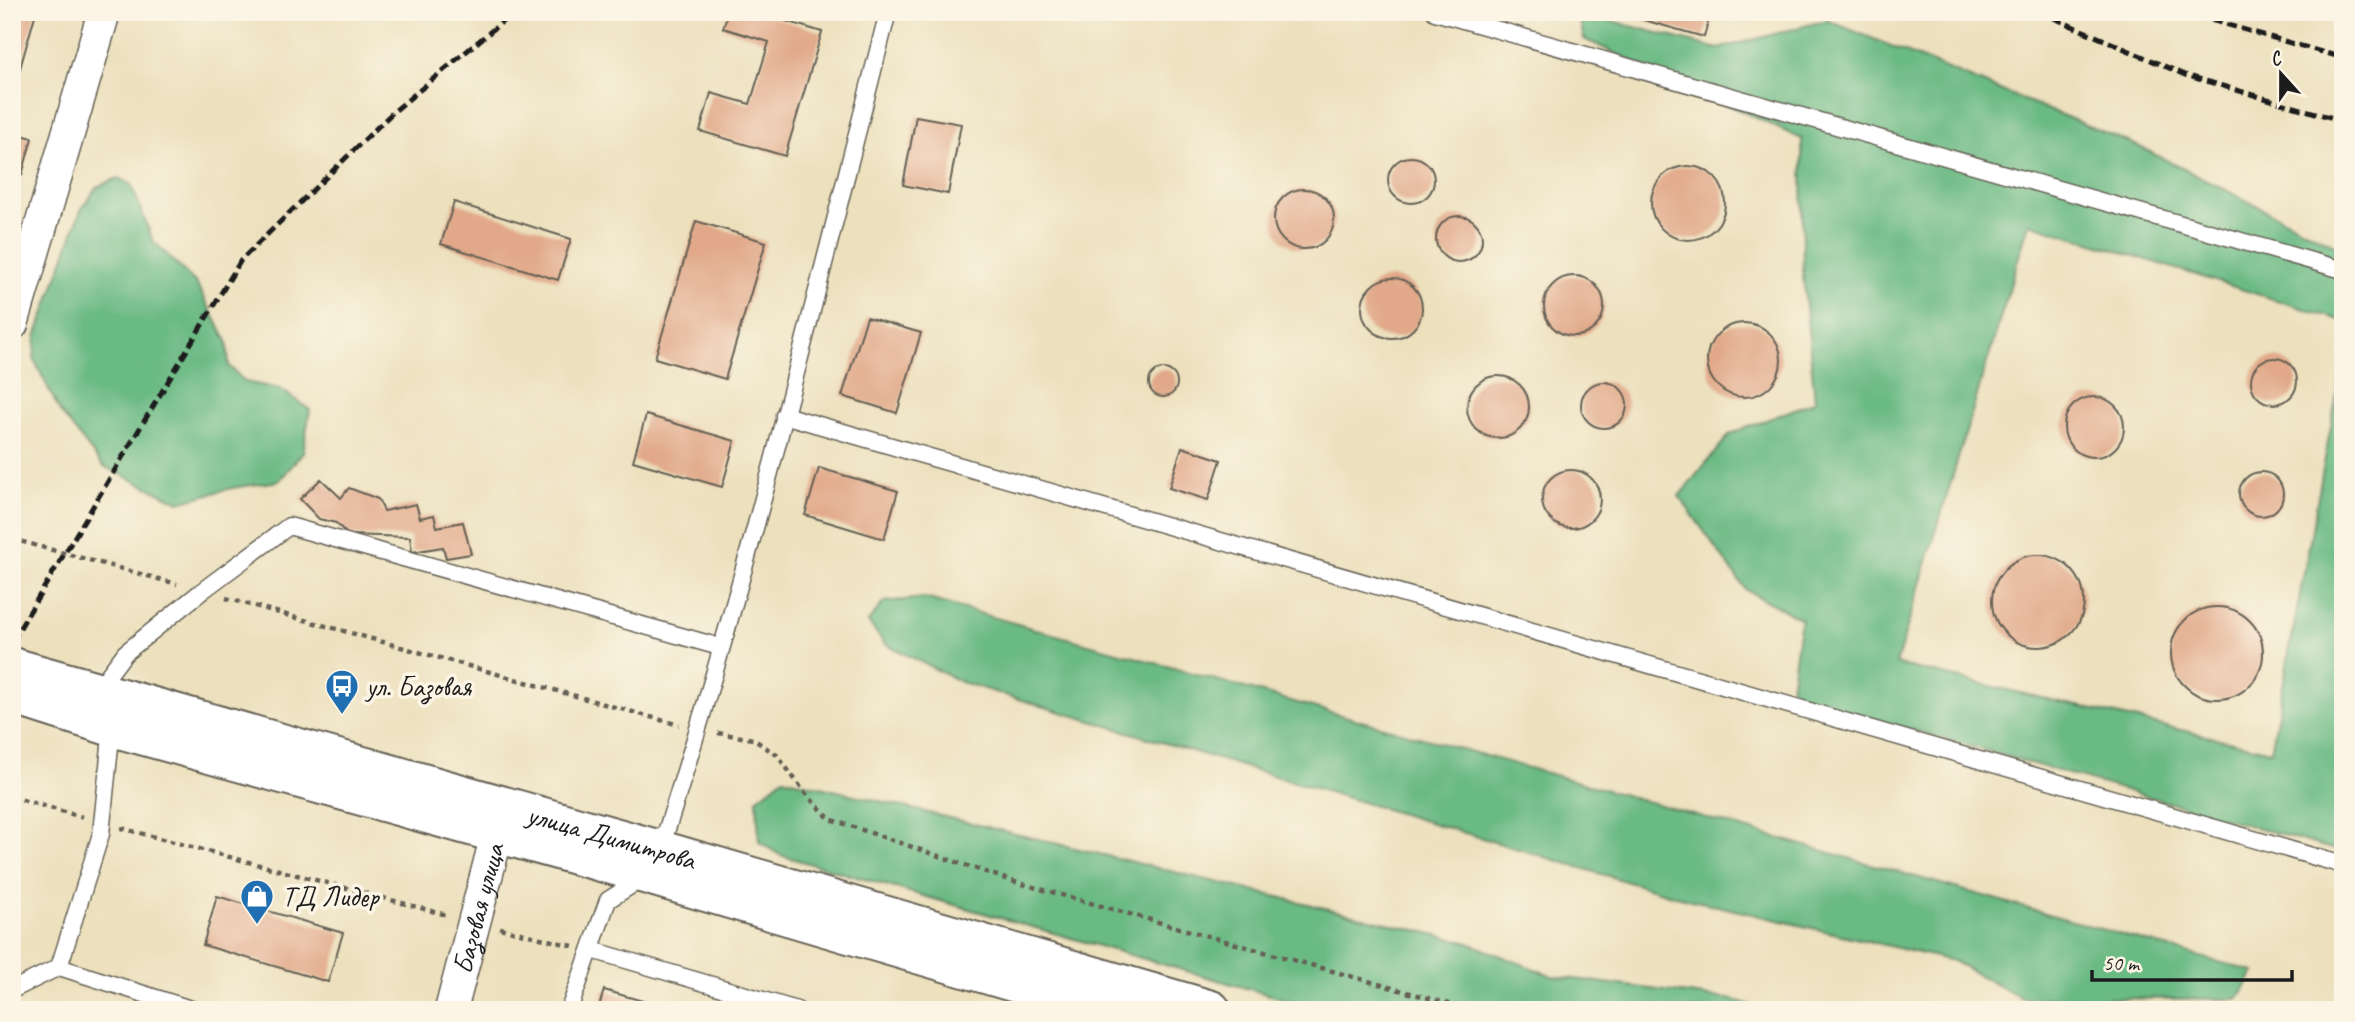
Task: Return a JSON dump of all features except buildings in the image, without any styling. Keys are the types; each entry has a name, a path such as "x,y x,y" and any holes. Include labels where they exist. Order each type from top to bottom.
{"main road":[{"name":"улица Димитрова","path":"12,667 501,821"},
{"name":"улица Димитрова","path":"12,695 112,727 501,821 1211,1010"},
{"name":"улица Димитрова","path":"654,863 1087,1007"}],"street":[{"path":"12,324 104,12"},
{"name":"Базовая улица","path":"451,1010 501,821"}],"lane":[{"path":"569,1010 608,900 654,863 697,730 784,415 888,12"},
{"path":"1435,12 2343,270"},
{"path":"784,415 2343,865"},
{"path":"95,692 125,653 289,526 720,647"},
{"path":"59,967 101,834 112,727"},
{"path":"592,950 797,1010"},
{"path":"12,990 59,967 194,1010"}],"path":[{"path":"12,539 697,730 753,739 778,755 805,793 830,819 1012,881 1471,1010"},
{"path":"12,797 474,922 592,950"}],"green space":[{"path":"1578,12 1718,49 1827,20 2138,146 2343,249 2343,321 2029,223 1896,664 2271,751 2343,361 2343,852 1790,695 1801,619 1746,590 1679,496 1730,434 1815,401 1803,277 1802,139 1584,39"},
{"path":"118,178 131,184 153,241 196,283 227,341 229,366 245,382 280,389 310,410 303,452 279,481 232,488 179,502 103,466 60,412 34,359 36,337 81,210 97,187"},
{"path":"925,598 2255,972 2238,999 2021,998 1953,961 1675,896 961,682 885,644 868,622 884,602"},
{"path":"783,778 1466,942 1552,976 1734,1000 1768,1010 1323,1010 780,855 759,842 757,799"}],"railway":[{"path":"12,641 241,260 392,113 514,12"},
{"path":"2040,12 2185,75 2343,121"},
{"path":"2183,12 2343,58"}],"place":[{"name":"ул. Базовая","path":"342,716"},
{"name":"ТД Лидер","path":"257,926"}]}
